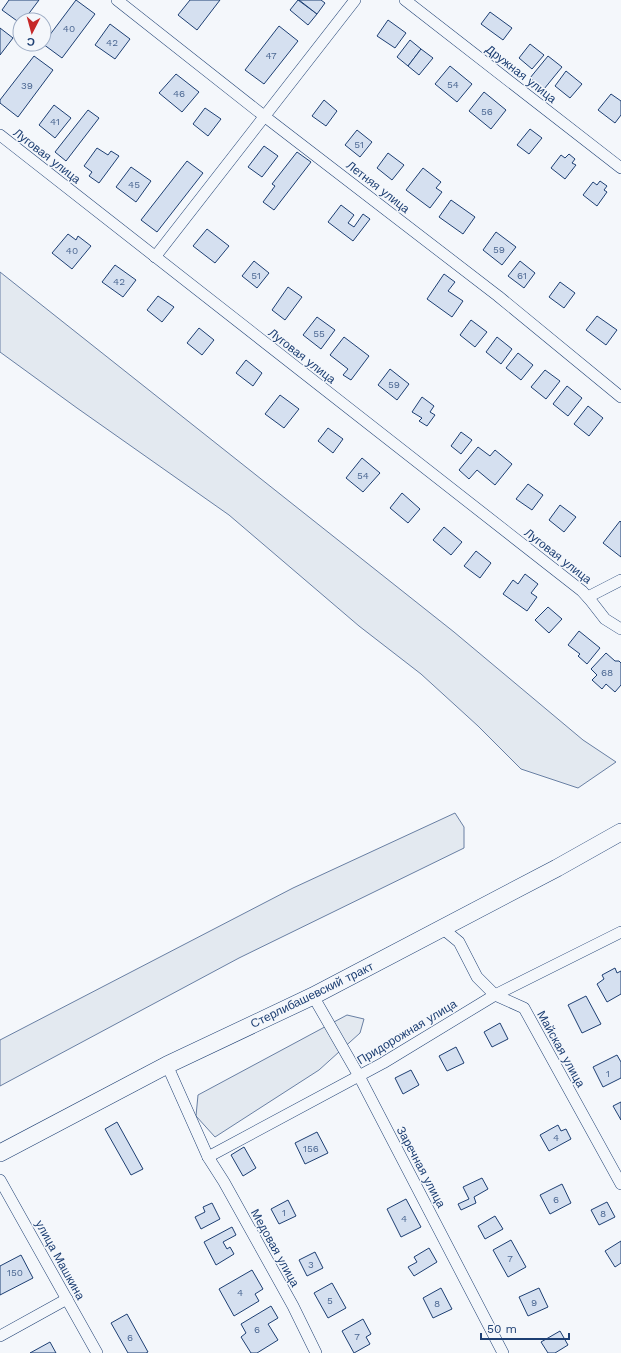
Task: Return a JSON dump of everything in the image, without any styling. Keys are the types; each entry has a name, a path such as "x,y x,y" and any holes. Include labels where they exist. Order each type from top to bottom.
{"main road":[{"name":"Стерлибашевский тракт","path":"0,1153 167,1065 313,996 557,868 621,832"}],"street":[{"name":"Летняя улица","path":"117,0 264,116 493,292 621,397"},
{"path":"155,257 355,0"},
{"name":"Дружная улица","path":"405,0 621,168"},
{"name":"Луговая улица","path":"0,136 588,597 605,619 621,629"},
{"name":"Луговая улица","path":"588,597 621,580"},
{"name":"Майская улица","path":"442,928 459,942 477,977 495,995 524,1008 621,1184"},
{"name":"Придорожная улица","path":"208,1157 383,1063 495,995 621,932"},
{"name":"Заречная улица","path":"313,996 359,1076 503,1353"},
{"name":"Медовая улица","path":"167,1065 208,1157 224,1182 293,1306 316,1353"},
{"name":"улица Машкина","path":"0,1180 97,1353"},
{"path":"0,1336 67,1299"}],"shaded area":[{"path":"0,272 454,632 583,740 616,762 578,788 521,769 478,726 421,674 359,626 229,515 0,352"},
{"path":"455,813 464,827 464,848 239,958 0,1086 0,1040 293,888"},
{"path":"347,1015 364,1019 360,1033 319,1070 215,1137 196,1116 198,1095"}],"building":[{"path":"9,0 39,0 30,12 12,12 12,17 2,10"},
{"path":"76,0 95,14 62,58 52,51 52,32"},
{"path":"190,0 220,0 197,30 178,15"},
{"path":"298,0 317,14 308,25 290,10"},
{"path":"299,0 321,0 325,3 317,14"},
{"path":"490,12 512,28 503,40 481,24"},
{"path":"388,20 406,33 395,48 377,36"},
{"path":"110,24 130,39 115,59 95,45"},
{"path":"279,26 298,41 264,84 245,70"},
{"path":"0,28 12,37 12,39 0,55"},
{"path":"410,40 421,49 408,66 397,57"},
{"path":"530,44 544,55 532,69 519,58"},
{"path":"421,49 433,58 419,75 408,66"},
{"path":"34,56 53,70 18,117 0,103 0,100"},
{"path":"548,56 562,67 544,89 530,78"},
{"path":"450,66 472,84 457,102 435,84"},
{"path":"566,71 582,84 570,98 555,86"},
{"path":"176,74 199,92 182,112 159,93"},
{"path":"484,92 506,110 491,129 469,111"},
{"path":"611,94 621,101 621,115 615,123 598,110"},
{"path":"324,100 337,111 326,126 312,116"},
{"path":"54,105 71,118 55,138 39,125"},
{"path":"205,108 221,119 208,136 193,124"},
{"path":"88,110 99,118 66,161 55,152"},
{"path":"530,129 542,138 529,154 517,145"},
{"path":"357,130 372,142 360,157 345,145"},
{"path":"264,146 278,156 262,177 248,167"},
{"path":"97,148 108,155 111,151 119,156 99,183 89,176 92,172 84,166"},
{"path":"297,152 311,162 274,210 263,202 275,186 272,184"},
{"path":"388,153 404,165 392,180 377,168"},
{"path":"569,154 575,159 572,163 576,165 565,179 551,168 561,155 565,158"},
{"path":"187,161 203,173 157,232 141,220"},
{"path":"131,167 151,181 136,202 116,187"},
{"path":"423,168 441,182 436,188 442,192 430,208 406,190"},
{"path":"600,181 607,186 604,190 607,192 597,206 583,195 593,182 597,185"},
{"path":"451,200 475,217 463,234 439,217"},
{"path":"341,205 354,215 348,223 354,227 363,214 370,219 353,241 328,222"},
{"path":"207,229 229,246 215,263 193,246"},
{"path":"496,232 516,247 502,265 483,250"},
{"path":"68,234 76,240 78,236 91,246 72,269 52,253"},
{"path":"254,261 269,273 257,288 242,276"},
{"path":"520,261 535,273 524,288 508,276"},
{"path":"115,265 136,280 123,297 102,282"},
{"path":"444,274 455,282 448,291 463,301 452,317 427,299"},
{"path":"560,282 575,293 564,308 549,297"},
{"path":"288,287 302,297 285,320 272,310"},
{"path":"158,296 174,307 162,322 147,310"},
{"path":"597,316 617,330 606,345 586,330"},
{"path":"317,317 335,330 321,349 303,335"},
{"path":"471,320 487,332 475,347 460,335"},
{"path":"199,328 214,340 202,355 187,343"},
{"path":"344,337 369,356 351,380 343,375 348,369 330,355"},
{"path":"497,337 512,349 501,364 486,352"},
{"path":"518,353 533,365 521,380 506,368"},
{"path":"246,360 262,373 253,386 236,373"},
{"path":"390,369 409,384 397,400 378,385"},
{"path":"545,370 560,381 546,399 531,387"},
{"path":"567,386 582,398 568,416 553,404"},
{"path":"280,395 299,409 284,428 265,414"},
{"path":"422,397 434,406 430,412 435,415 427,426 419,421 422,418 412,412"},
{"path":"588,406 603,418 589,436 574,424"},
{"path":"328,428 343,439 333,453 318,441"},
{"path":"461,432 472,440 461,454 451,446"},
{"path":"478,447 490,456 495,450 512,464 495,485 477,470 469,479 459,470"},
{"path":"362,458 380,473 363,492 346,478"},
{"path":"528,484 543,495 532,510 516,499"},
{"path":"402,493 420,509 408,523 390,508"},
{"path":"560,505 576,517 564,532 549,520"},
{"path":"620,521 621,522 621,557 603,543"},
{"path":"444,527 462,542 451,555 433,540"},
{"path":"476,551 491,563 480,578 464,566"},
{"path":"525,574 538,584 531,593 537,597 527,611 503,594 513,580 518,584"},
{"path":"548,607 562,619 549,633 535,620"},
{"path":"579,631 600,648 587,664 578,656 580,654 568,645"},
{"path":"606,653 615,661 619,661 621,663 621,685 615,692 606,684 602,689 592,680 597,675 591,669"},
{"path":"615,968 617,973 621,971 621,994 607,1002 597,984 604,979 602,975"},
{"path":"586,996 601,1024 582,1033 568,1005"},
{"path":"500,1023 508,1039 492,1047 484,1032"},
{"path":"456,1047 464,1063 447,1071 439,1056"},
{"path":"617,1055 621,1062 621,1078 603,1087 593,1067"},
{"path":"411,1070 419,1085 403,1094 395,1078"},
{"path":"621,1102 621,1120 613,1106"},
{"path":"117,1122 143,1169 131,1175 105,1129"},
{"path":"558,1125 561,1131 566,1129 571,1139 549,1151 540,1135"},
{"path":"317,1132 328,1153 305,1164 295,1143"},
{"path":"244,1147 256,1168 243,1176 231,1155"},
{"path":"482,1178 488,1189 474,1197 476,1203 461,1210 458,1204 469,1199 463,1187"},
{"path":"562,1184 571,1203 550,1214 540,1195"},
{"path":"406,1199 421,1227 401,1237 387,1209"},
{"path":"288,1200 296,1216 279,1224 271,1209"},
{"path":"607,1202 615,1217 599,1225 591,1210"},
{"path":"212,1203 220,1219 201,1229 195,1217 205,1212 203,1207"},
{"path":"495,1216 503,1229 485,1239 478,1226"},
{"path":"232,1227 236,1235 223,1242 227,1249 230,1247 234,1254 216,1265 204,1242"},
{"path":"511,1240 526,1267 508,1277 493,1250"},
{"path":"621,1241 621,1263 615,1267 605,1251"},
{"path":"429,1248 437,1262 414,1276 408,1267 417,1262 414,1257"},
{"path":"315,1252 323,1268 307,1276 299,1260"},
{"path":"21,1255 33,1278 0,1295 0,1266"},
{"path":"252,1270 263,1289 255,1294 259,1301 234,1316 219,1289"},
{"path":"332,1283 346,1308 328,1318 314,1293"},
{"path":"441,1288 452,1309 433,1318 423,1298"},
{"path":"539,1288 548,1307 528,1316 519,1297"},
{"path":"271,1306 278,1318 268,1324 278,1340 257,1353 251,1353 241,1337 246,1333 241,1324"},
{"path":"127,1314 148,1352 128,1353 111,1323"},
{"path":"363,1319 371,1334 366,1337 370,1344 354,1353 342,1331"},
{"path":"560,1331 568,1345 555,1353 548,1353 541,1342"},
{"path":"50,1342 56,1353 30,1353"}]}
